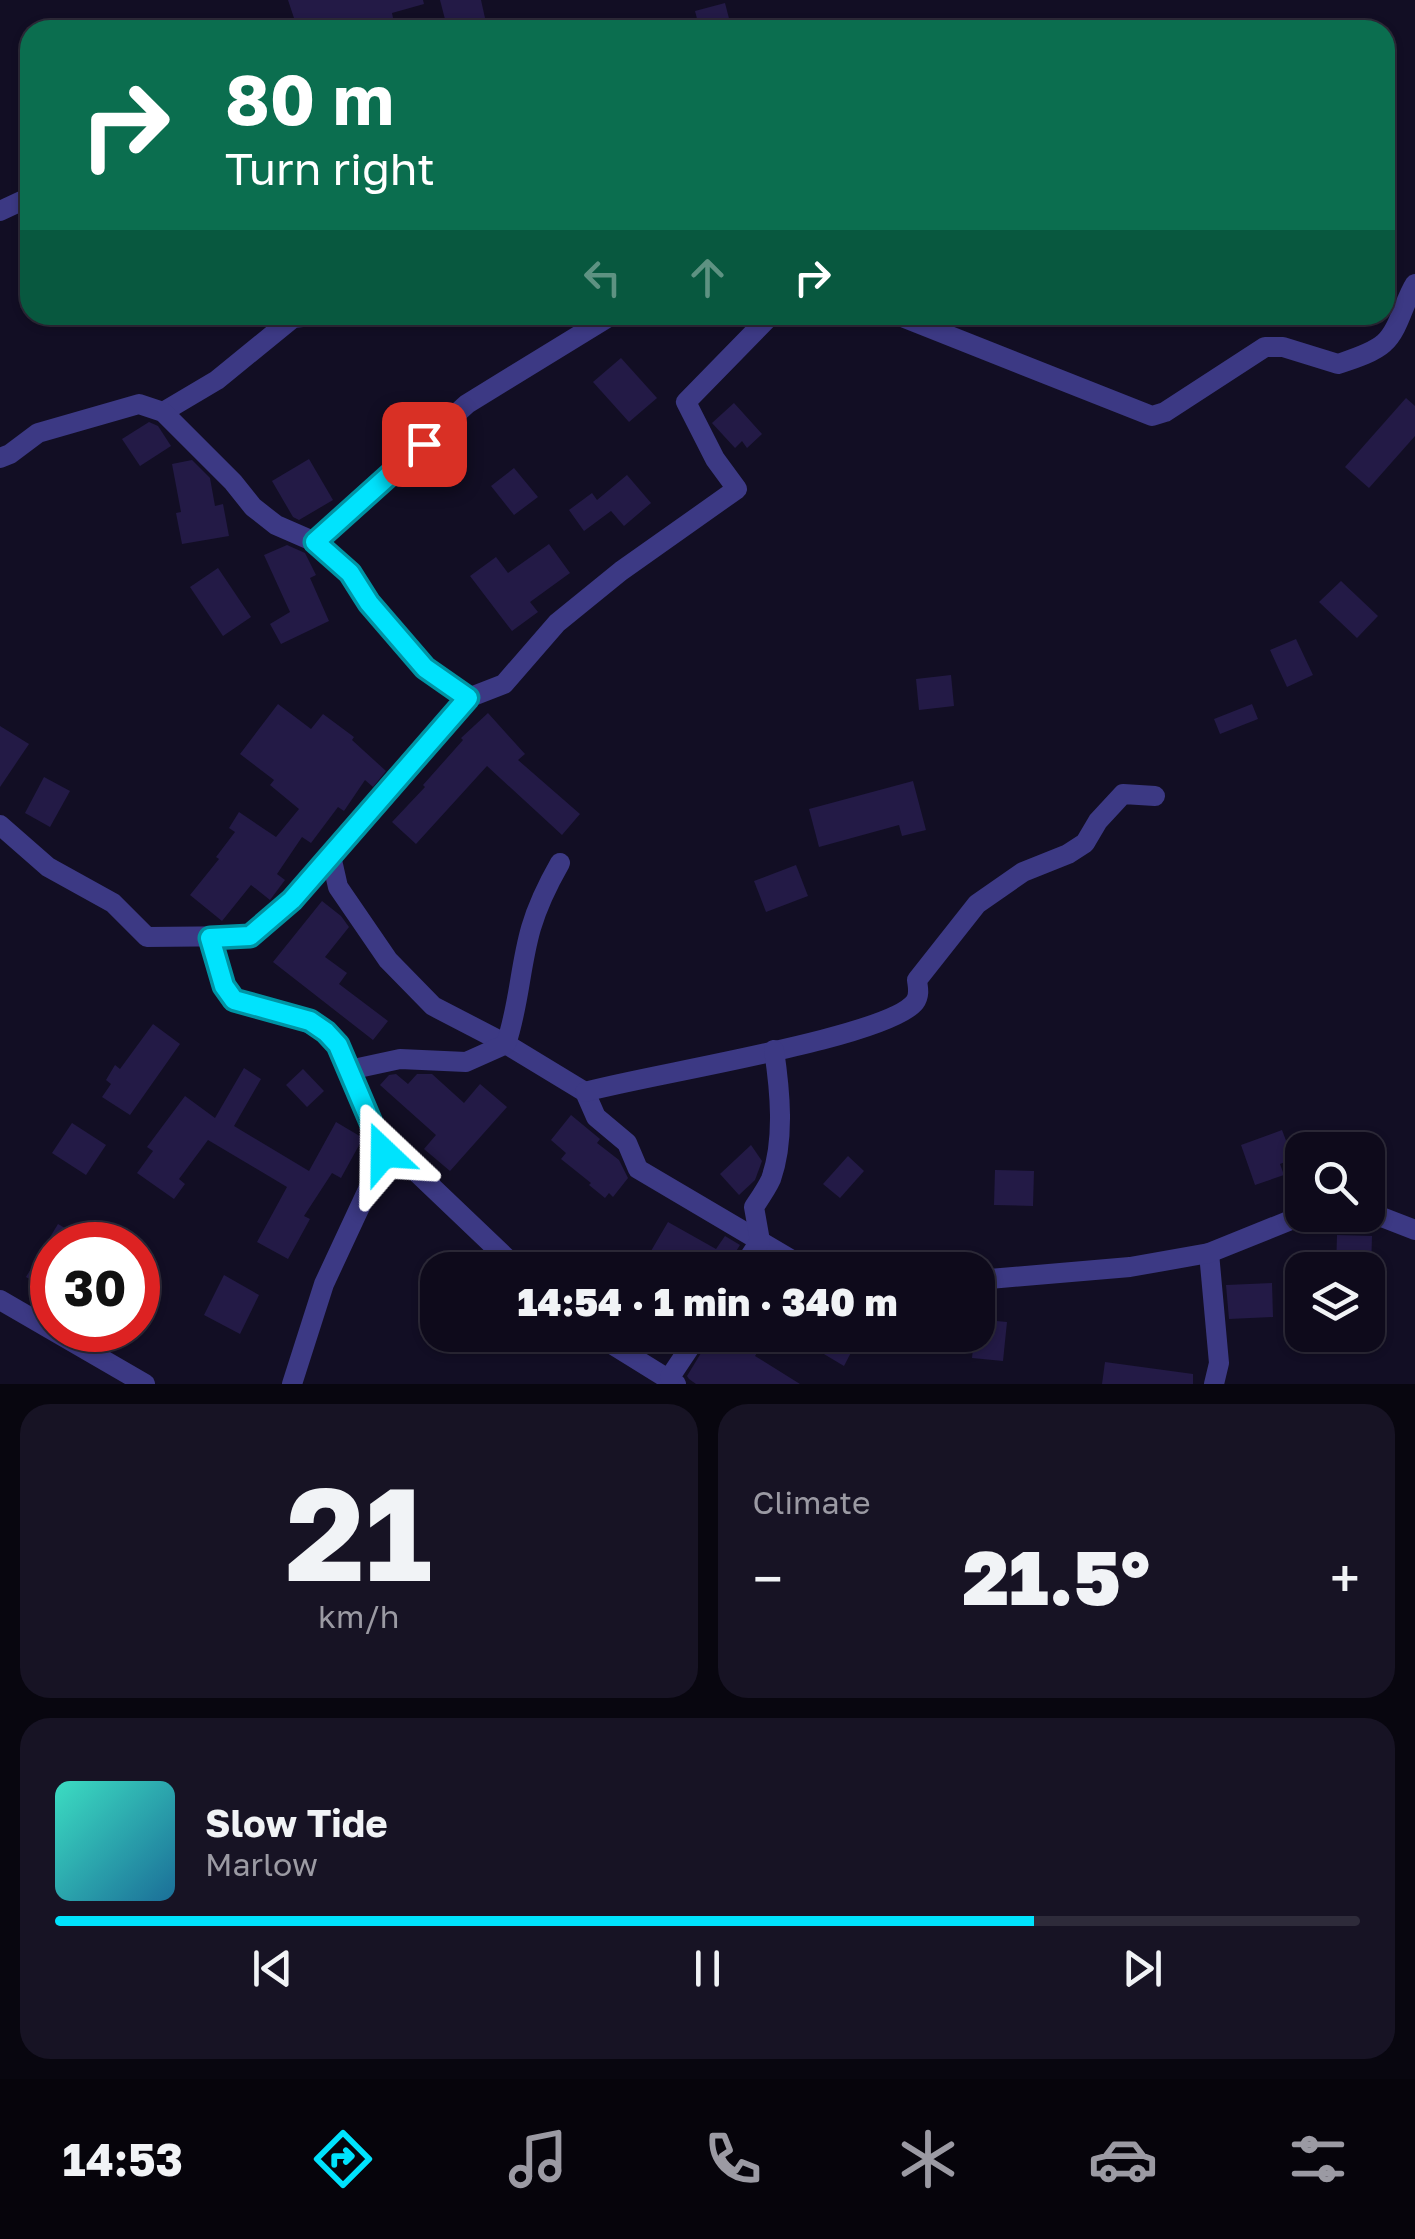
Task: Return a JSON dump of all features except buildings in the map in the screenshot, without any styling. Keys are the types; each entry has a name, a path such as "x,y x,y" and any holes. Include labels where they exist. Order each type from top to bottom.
{"street":[{"path":"1395,325 1415,284"},
{"path":"164,412 217,380 285,325"},
{"path":"315,542 467,404 596,325"},
{"path":"0,825 48,867 113,903 147,937 250,936 292,900 468,698 504,684 557,623 622,571 738,490 714,459 686,402 762,325"},
{"path":"922,325 1152,416 1165,412 1265,347 1283,347 1338,364 1383,345 1395,325"},
{"path":"0,458 38,433 139,404 164,412 233,482 252,507 276,526 315,542 350,573 369,603 425,668 468,698"},
{"path":"586,1092 843,1034 901,1013 914,1004 919,994 917,980 977,904 1023,872 1085,843 1098,821 1123,794 1156,796"},
{"path":"331,856 338,887 388,960 432,1006 586,1092 596,1117 627,1143 638,1169 779,1252"},
{"path":"349,1070 400,1060 466,1062 506,1044 516,1016 530,930 544,891 560,863"},
{"path":"210,938 224,986 234,1000 310,1021 338,1045 384,1153 411,1167 499,1252"},
{"path":"753,1252 760,1241 754,1206 771,1179 778,1142 780,1088 774,1050"},
{"path":"292,1384 324,1284 384,1153"},
{"path":"1385,1218 1415,1230"},
{"path":"995,1279 1130,1267 1208,1253 1285,1222"},
{"path":"1208,1253 1219,1363 1214,1384"},
{"path":"0,1300 145,1384"},
{"path":"625,1352 673,1381 689,1352"}],"route":[{"path":"384,1153 338,1045 310,1021 234,1000 224,986 210,938 250,936 292,900 468,698 425,668 398,640 350,573 315,542 424,444"}]}
